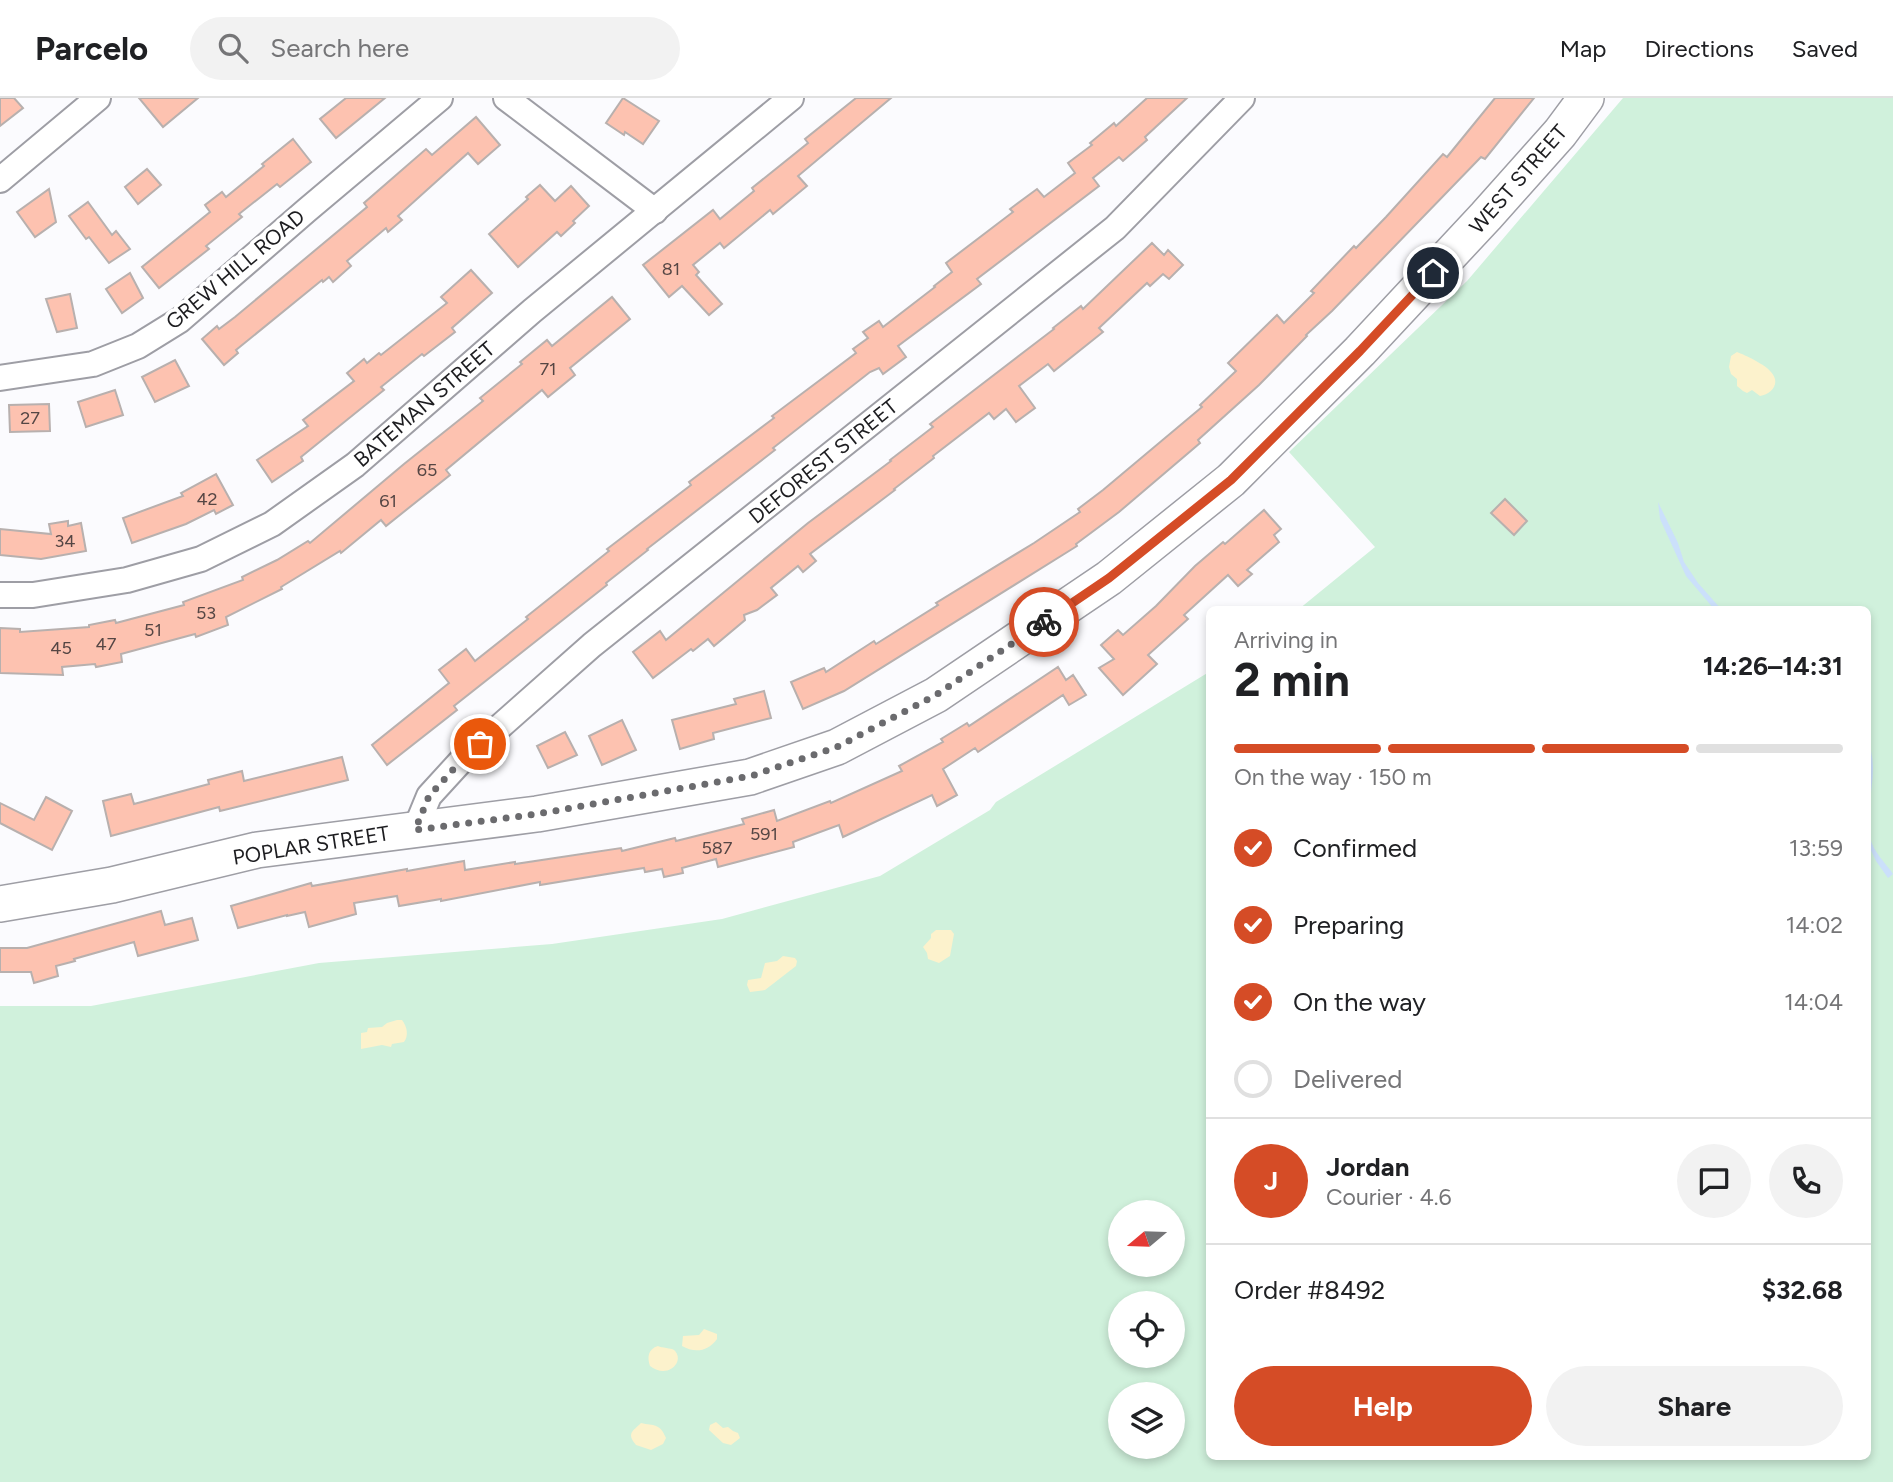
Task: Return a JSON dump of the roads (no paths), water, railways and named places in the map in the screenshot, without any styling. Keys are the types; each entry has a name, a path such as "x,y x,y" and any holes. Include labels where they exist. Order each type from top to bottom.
{"street":[{"path":"0,180 98,98"},
{"name":"GREW HILL ROAD","path":"0,378 93,364 138,346 180,320 440,98"},
{"path":"506,98 655,211"},
{"name":"BATEMAN STREET","path":"0,595 33,595 127,580 201,559 272,524 355,465 532,311 791,98"},
{"name":"DEFOREST STREET","path":"415,830 429,796 461,761 592,645 1115,228 1242,98"},
{"name":"WEST STREET","path":"1362,349 1496,206 1560,133 1586,98"},
{"name":"POPLAR STREET","path":"0,904 112,885 257,850 537,814 751,776 837,747 936,695 1109,578 1231,480 1362,349"}],"water":[{"path":"1658,502 1684,562 1718,606 1711,606 1686,576 1660,519"},
{"path":"1871,752 1873,764 1871,795"},
{"path":"1871,840 1893,874 1888,878 1871,850"}]}
